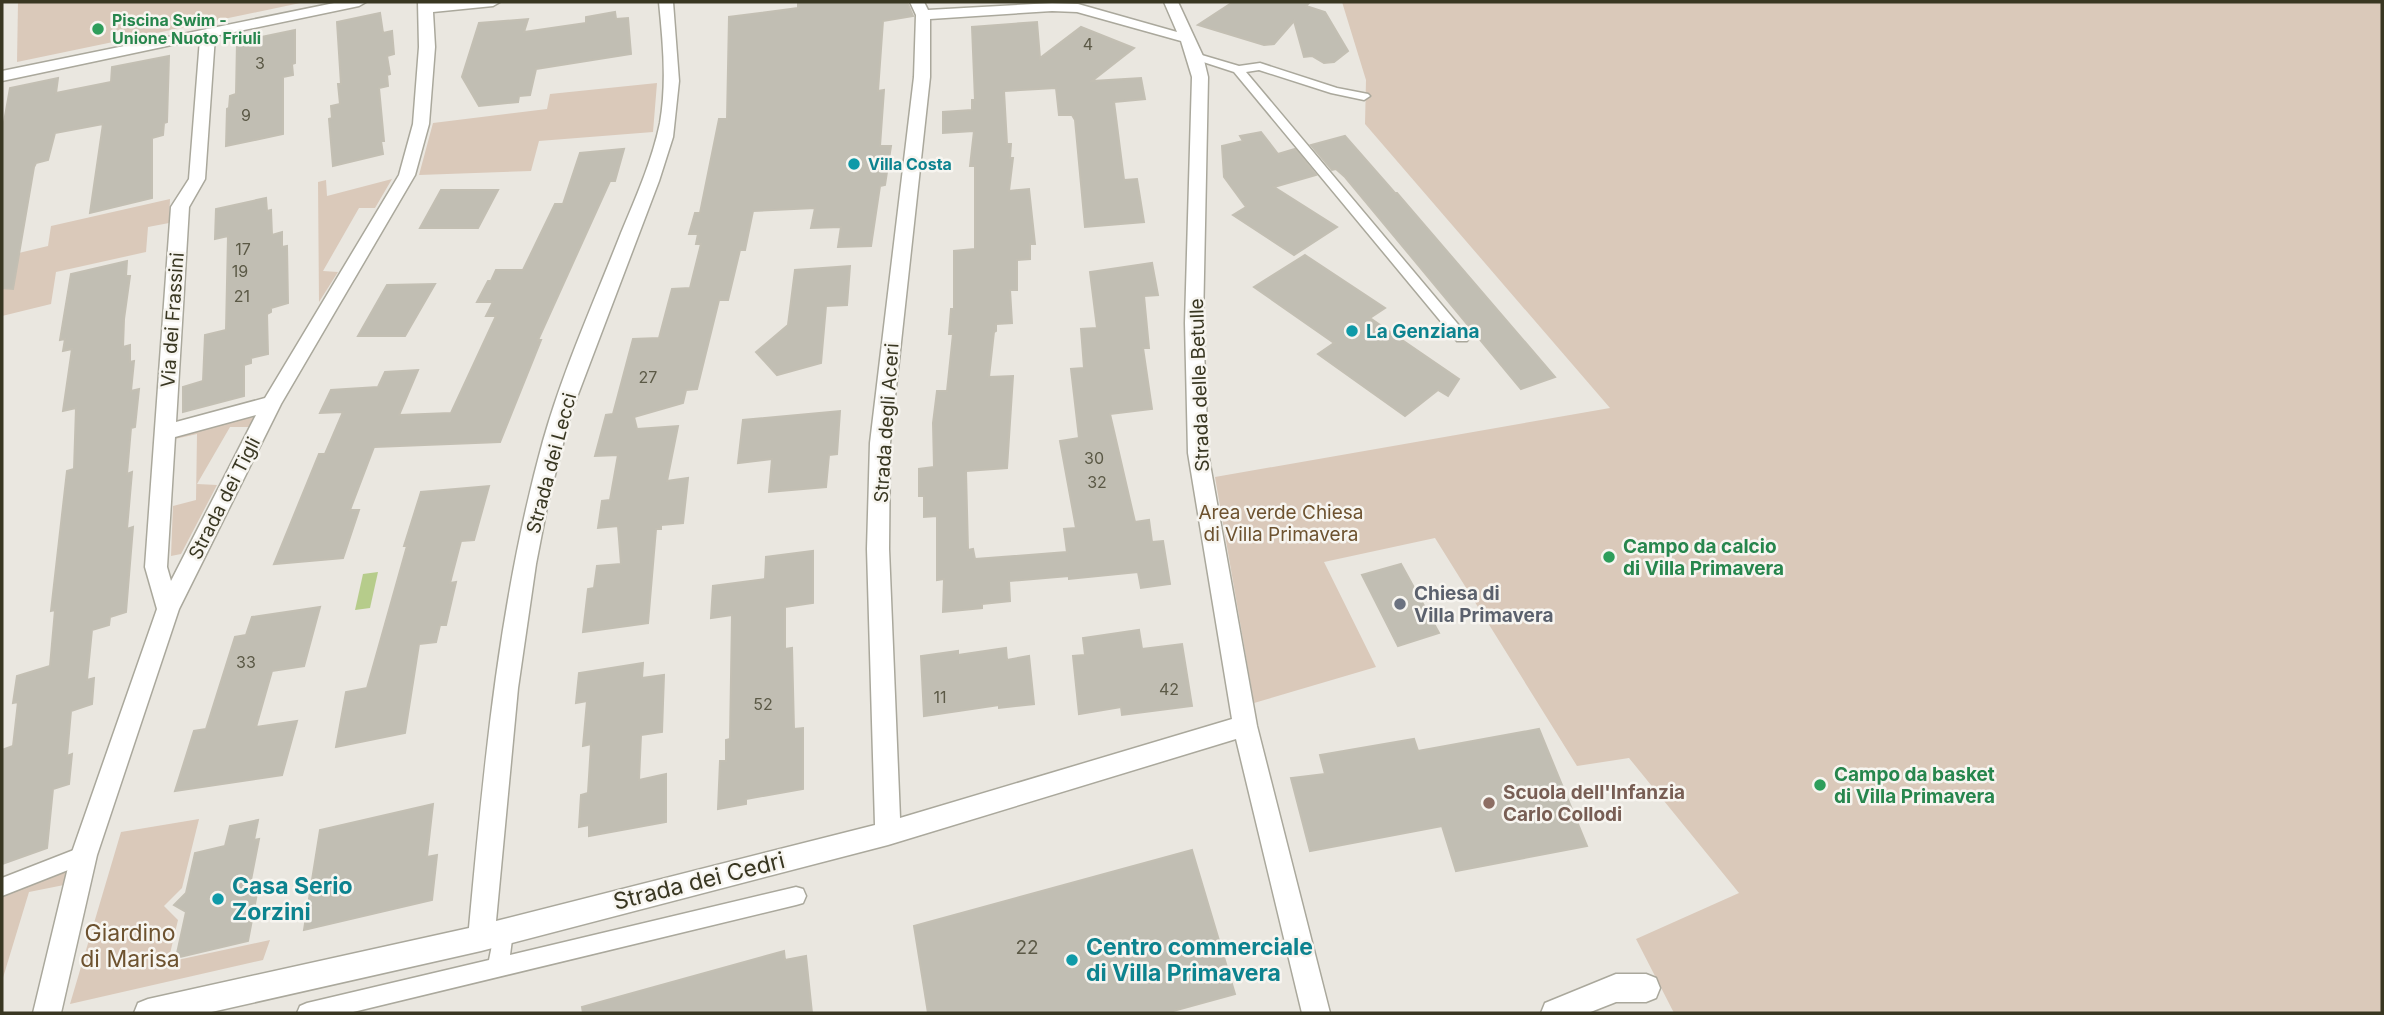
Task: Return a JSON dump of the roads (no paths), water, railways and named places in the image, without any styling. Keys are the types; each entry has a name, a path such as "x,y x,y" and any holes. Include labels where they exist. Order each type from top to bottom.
{"street":[{"path":"2,76 208,33 318,6 359,2"},
{"path":"425,5 493,2"},
{"name":"Strada dei Lecci","path":"492,935 500,726 528,546 558,427 659,157 670,110 673,61 666,2"},
{"name":"Strada delle Betulle","path":"1171,2 1195,57 1199,77 1194,323 1198,453 1245,726 1316,1013"},
{"name":"Strada dei Tigli","path":"47,1013 84,855 168,609 272,403 407,175 421,124 427,47 425,5"},
{"name":"Strada degli Aceri","path":"888,833 878,549 880,443 922,77 920,8 1078,8 1174,36 1186,37"},
{"name":"Via dei Frassini","path":"168,609 156,567 163,433 180,207 197,179 208,33"},
{"path":"163,433 272,403"},
{"name":"Strada dei Cedri","path":"148,1013 492,935 888,833 1245,726"},
{"path":"1555,1013 1616,988 1646,988"}],"lane":[{"path":"1195,57 1238,70 1260,66 1335,91 1364,96"},
{"path":"1238,70 1462,338"},
{"path":"2,887 84,855"},
{"path":"307,1013 498,965 796,896"},
{"path":"492,935 498,965"}],"place":[{"name":"Piscina Swim - Unione Nuoto Friuli","path":"98,29"},
{"name":"Villa Costa","path":"854,164"},
{"name":"La Genziana","path":"1352,331"},
{"name":"Campo da calcio di Villa Primavera","path":"1609,557"},
{"name":"Chiesa di Villa Primavera","path":"1400,604"},
{"name":"Campo da basket di Villa Primavera","path":"1820,785"},
{"name":"Scuola dell'Infanzia Carlo Collodi","path":"1489,803"},
{"name":"Casa Serio Zorzini","path":"218,899"},
{"name":"Centro commerciale di Villa Primavera","path":"1072,960"}],"park label":[{"name":"Area verde Chiesa di Villa Primavera","path":"1281,523"},
{"name":"Giardino di Marisa","path":"130,946"}]}
